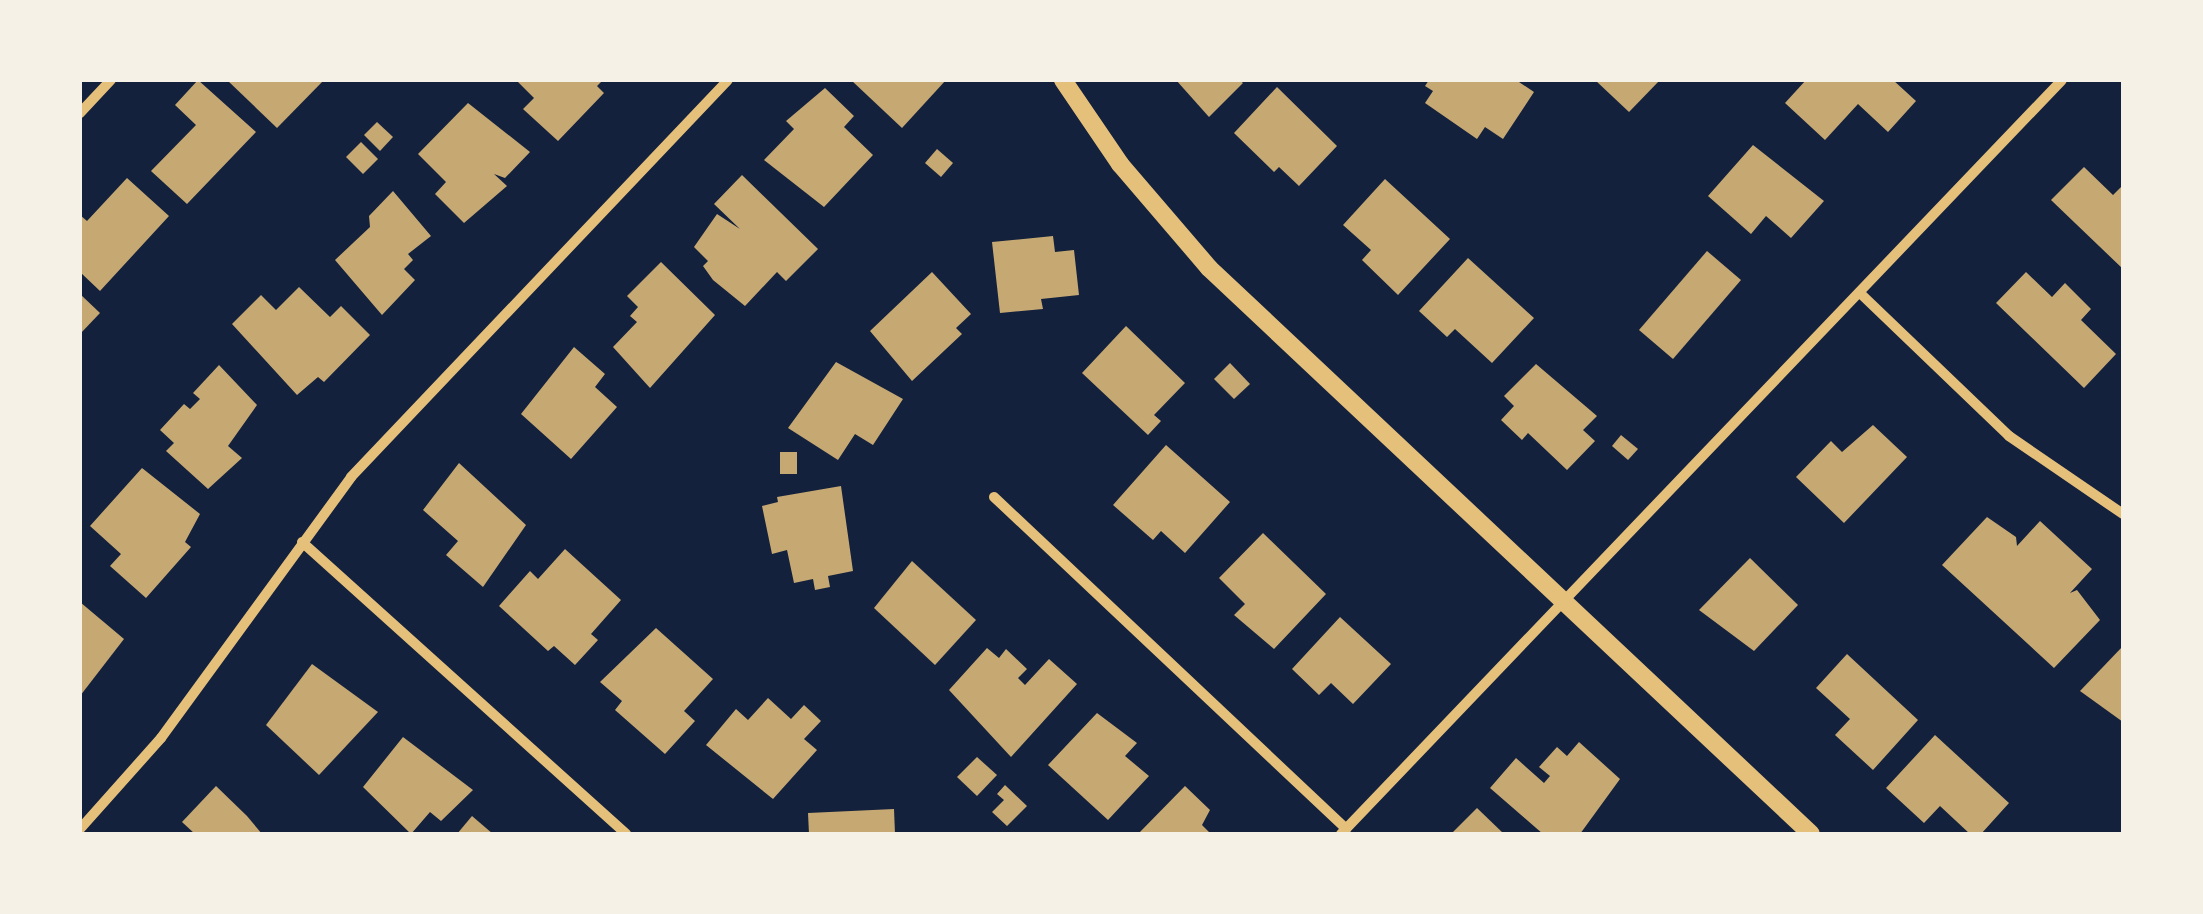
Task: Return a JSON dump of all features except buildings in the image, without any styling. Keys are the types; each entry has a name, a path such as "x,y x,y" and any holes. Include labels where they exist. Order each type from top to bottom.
{"street":[{"path":"80,114 111,80"},
{"path":"80,829 160,738 351,477 728,80"},
{"path":"1064,80 1120,164 1209,268 1811,834"},
{"path":"994,497 1344,831 2062,80"},
{"path":"1861,294 2008,436 2123,514"},
{"path":"302,542 626,834"}]}
